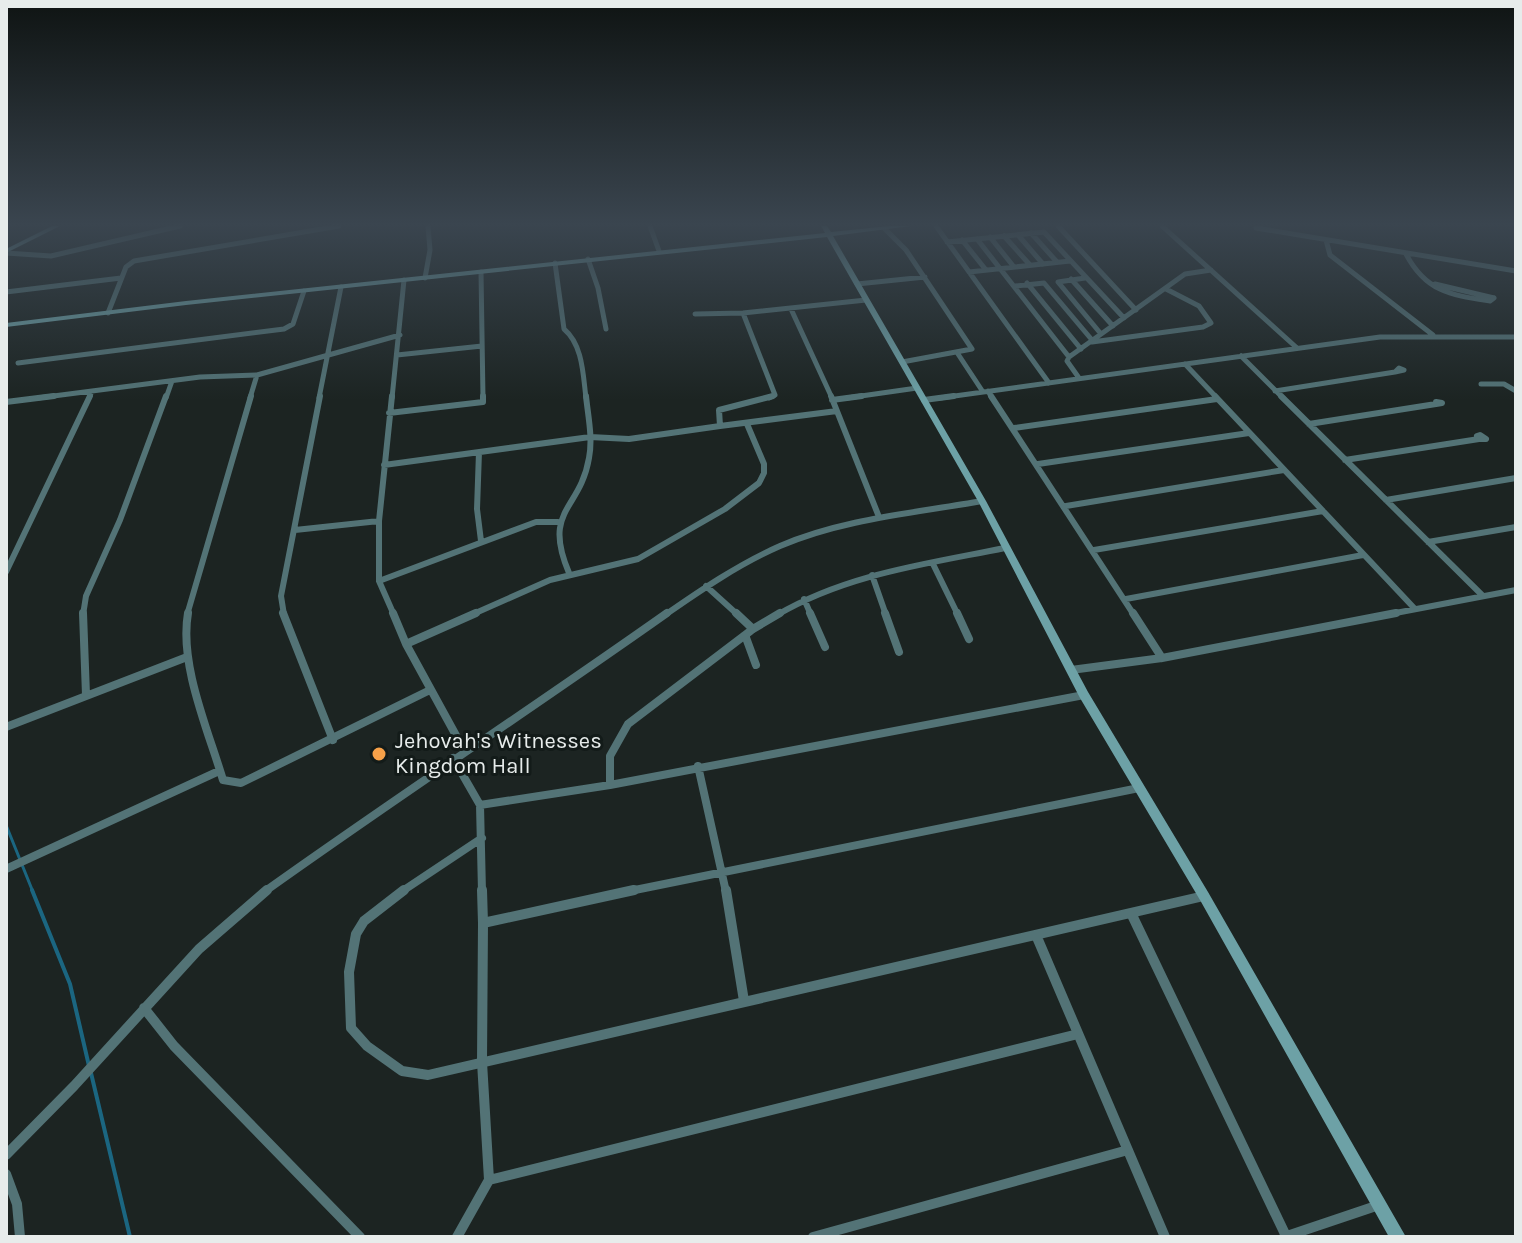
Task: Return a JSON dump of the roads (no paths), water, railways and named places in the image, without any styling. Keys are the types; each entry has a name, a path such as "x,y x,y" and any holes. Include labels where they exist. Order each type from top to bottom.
{"street":[{"path":"6,292 72,284"},
{"path":"108,313 119,284"},
{"path":"6,325 368,284"},
{"path":"404,284 379,521 379,581 406,644 464,750"},
{"path":"389,413 483,402 481,284"},
{"path":"558,284 564,329 573,336 576,349 590,437 590,456 585,474 558,522 558,550 569,573"},
{"path":"594,284 606,329"},
{"path":"857,284 982,501 1084,695 1204,896 1398,1237"},
{"path":"902,362 971,351 930,284"},
{"path":"978,284 1049,383"},
{"path":"1026,284 1015,286 1069,357"},
{"path":"1032,284 1081,349"},
{"path":"1045,284 1091,341"},
{"path":"1060,284 1101,334"},
{"path":"1075,284 1113,326"},
{"path":"1091,284 1124,318"},
{"path":"1112,284 1136,310"},
{"path":"1079,378 1067,361 1069,357 1172,284"},
{"path":"1226,284 1297,348"},
{"path":"1367,284 1434,336"},
{"path":"1432,284 1456,298 1495,300 1487,295 1435,284"},
{"path":"333,740 282,611 281,596 341,287"},
{"path":"1091,341 1203,327 1211,323 1209,315 1196,304 1166,289"},
{"path":"18,363 284,329 293,324 304,291"},
{"path":"695,314 743,313 866,300"},
{"path":"791,309 837,411 879,517"},
{"path":"720,426 719,410 763,401 775,395 743,313"},
{"path":"6,402 200,377 257,375 400,335"},
{"path":"924,400 1380,337 1516,337"},
{"path":"397,355 482,346"},
{"path":"958,354 1014,428 1162,658"},
{"path":"1241,356 1483,596"},
{"path":"1185,364 1415,609"},
{"path":"1275,391 1395,372"},
{"path":"257,375 191,594 184,634 187,657 223,780 241,783 430,690"},
{"path":"86,695 82,620 86,596 120,520 172,381"},
{"path":"1481,384 1504,384 1516,391"},
{"path":"832,400 917,388"},
{"path":"6,572 92,391"},
{"path":"1014,428 1217,399"},
{"path":"1309,424 1436,404"},
{"path":"384,465 590,437 629,439 837,411"},
{"path":"406,644 569,573 638,559 694,529 749,493 764,473 764,464 747,424"},
{"path":"1038,464 1249,433"},
{"path":"1345,460 1479,439"},
{"path":"479,452 477,509 481,541"},
{"path":"1066,506 1284,470"},
{"path":"1386,500 1516,478"},
{"path":"6,1155 248,903 464,750 545,699 706,586 780,546 836,527 982,501"},
{"path":"1094,550 1323,511"},
{"path":"295,530 379,521"},
{"path":"379,581 536,522 558,522"},
{"path":"1428,542 1516,527"},
{"path":"610,785 610,756 628,724 753,629 804,599 872,575 1005,548"},
{"path":"1126,599 1363,555"},
{"path":"933,564 969,639"},
{"path":"872,575 899,652"},
{"path":"706,586 753,629"},
{"path":"1071,670 1162,658 1516,590"},
{"path":"804,599 825,647"},
{"path":"745,635 756,665"},
{"path":"6,727 187,657"},
{"path":"480,805 610,785 1084,695"},
{"path":"453,758 480,805 482,1062 489,1180 457,1237"},
{"path":"698,766 723,870 744,1001"},
{"path":"8,868 219,771"},
{"path":"483,923 723,870 1139,788"},
{"path":"482,838 392,898 364,921 356,934 349,972 351,1028 367,1046 402,1071 428,1075 1204,896"},
{"path":"1131,913 1285,1237 1379,1205"},
{"path":"1036,935 1165,1237"},
{"path":"144,1008 174,1046 360,1237"},
{"path":"489,1180 1078,1034"},
{"path":"813,1237 1128,1150"},
{"path":"6,1174 17,1204 20,1237"}],"waterway":[{"path":"6,825 33,892"},
{"path":"32,890 70,984 89,1066"},
{"path":"91,1073 130,1237"}],"place":[{"name":"Jehovah's Witnesses Kingdom Hall","path":"379,754"}]}
